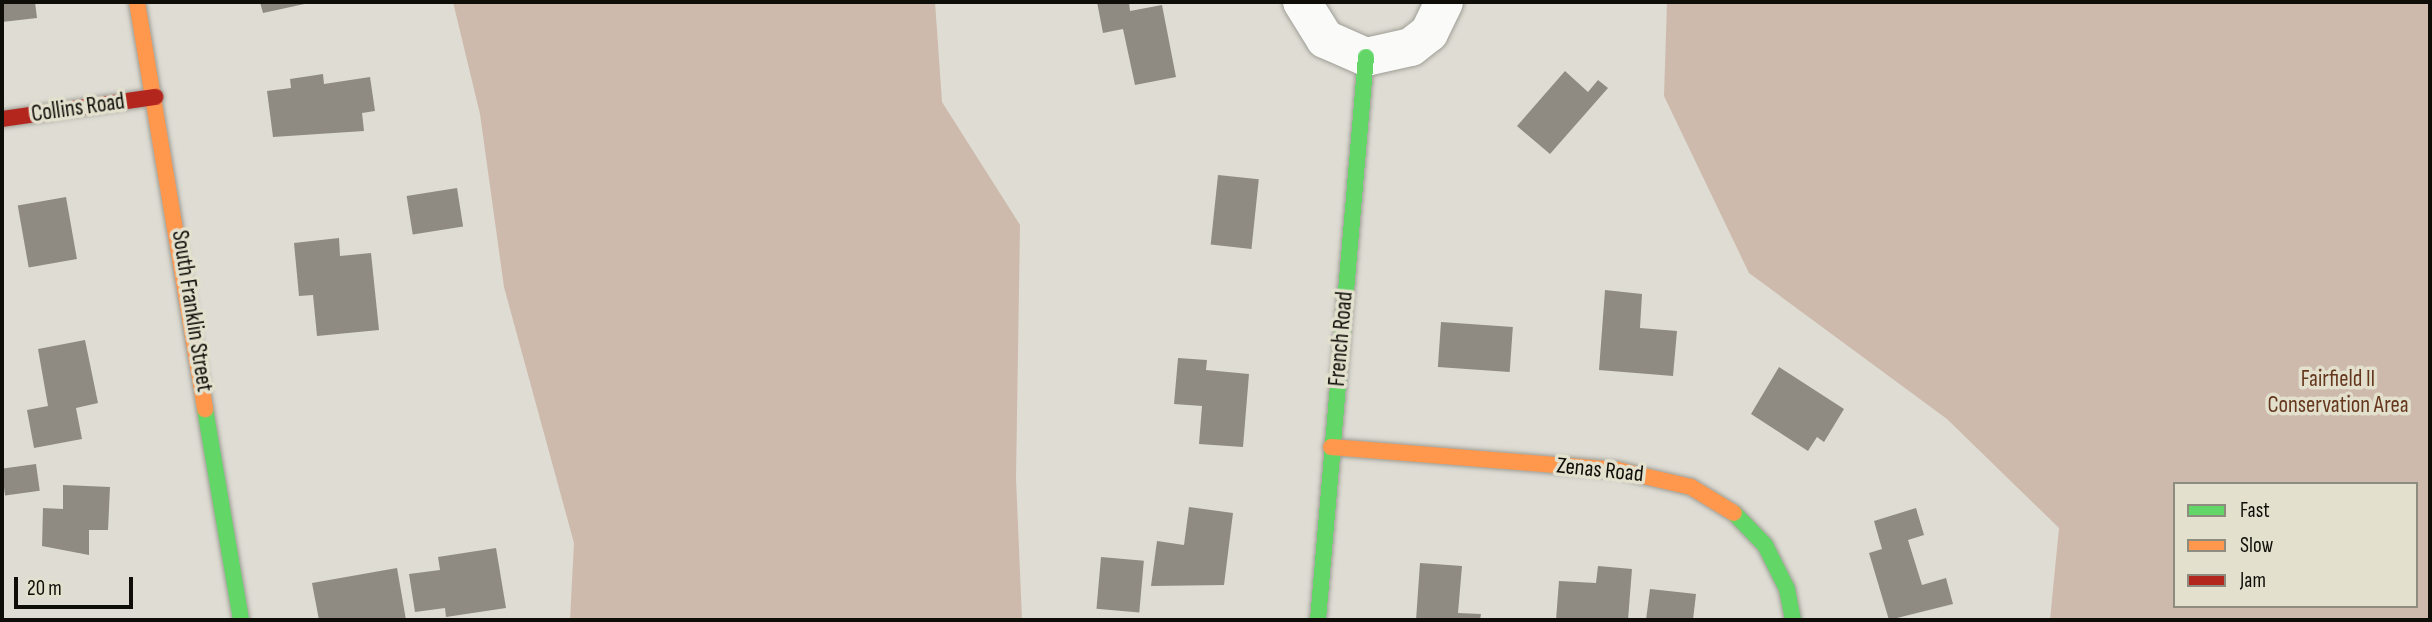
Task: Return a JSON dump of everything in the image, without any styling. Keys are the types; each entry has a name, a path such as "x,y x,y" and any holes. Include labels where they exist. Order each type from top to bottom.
{"street":[{"name":"South Franklin Street","path":"137,2 241,620"},
{"path":"1302,2 1325,39 1366,57 1411,47 1429,33 1444,2"},
{"name":"French Road","path":"1318,620 1366,57"},
{"name":"Collins Road","path":"2,120 155,97"},
{"name":"Zenas Road","path":"1331,447 1618,470 1691,487 1732,512 1765,545 1787,589 1793,620"}],"green space":[{"path":"453,2 935,2 942,102 1020,225 1016,478 1022,620 570,620 574,543 504,287 480,114"},
{"name":"Fairfield II Conservation Area","path":"1667,2 2430,2 2430,620 2050,620 2059,528 1947,419 1749,273 1664,96"}],"building":[{"path":"2,2 35,2 37,18 2,22"},
{"path":"260,2 308,2 309,3 263,13"},
{"path":"1097,2 1129,2 1130,11 1162,5 1176,77 1135,85 1123,29 1103,33"},
{"path":"1565,71 1588,92 1598,80 1608,88 1550,154 1517,126"},
{"path":"323,74 324,84 370,77 375,111 362,113 364,131 273,137 267,91 291,88 290,79"},
{"path":"1218,175 1259,179 1251,249 1211,245"},
{"path":"457,188 463,227 413,234 407,196"},
{"path":"66,197 77,259 29,268 18,206"},
{"path":"339,238 340,256 371,253 379,330 317,336 313,295 299,296 294,243"},
{"path":"1605,290 1642,294 1640,328 1677,331 1673,376 1599,370"},
{"path":"1441,322 1513,327 1510,372 1438,367"},
{"path":"85,340 98,403 76,408 82,439 34,448 27,410 48,406 38,349"},
{"path":"1178,358 1207,360 1206,370 1249,374 1243,447 1199,444 1202,406 1174,404"},
{"path":"1779,367 1844,409 1824,442 1817,437 1808,451 1751,414"},
{"path":"36,464 40,491 5,496 2,469"},
{"path":"63,485 110,487 108,530 89,530 89,555 42,546 43,508 63,509"},
{"path":"1189,507 1233,513 1224,585 1151,586 1157,541 1184,545"},
{"path":"1916,508 1924,535 1908,540 1922,585 1946,578 1953,604 1889,620 1869,553 1882,549 1874,521"},
{"path":"496,548 506,608 446,617 445,608 415,612 409,574 440,570 438,557"},
{"path":"1101,557 1144,561 1139,613 1096,609"},
{"path":"1420,563 1462,566 1458,613 1481,614 1480,620 1416,620"},
{"path":"1598,566 1632,569 1628,620 1556,620 1559,581 1596,583"},
{"path":"397,568 406,620 319,620 312,583"},
{"path":"1650,589 1696,594 1693,620 1646,620"}],"traffic: fast":[{"path":"1318,620 1366,57"},
{"path":"205,409 241,620"},
{"path":"1734,513 1765,545 1787,589 1793,620"}],"traffic: slow":[{"path":"137,2 205,409"},
{"path":"1331,447 1618,470 1691,487 1734,513"}],"traffic: jam":[{"path":"2,119 155,97"}]}
